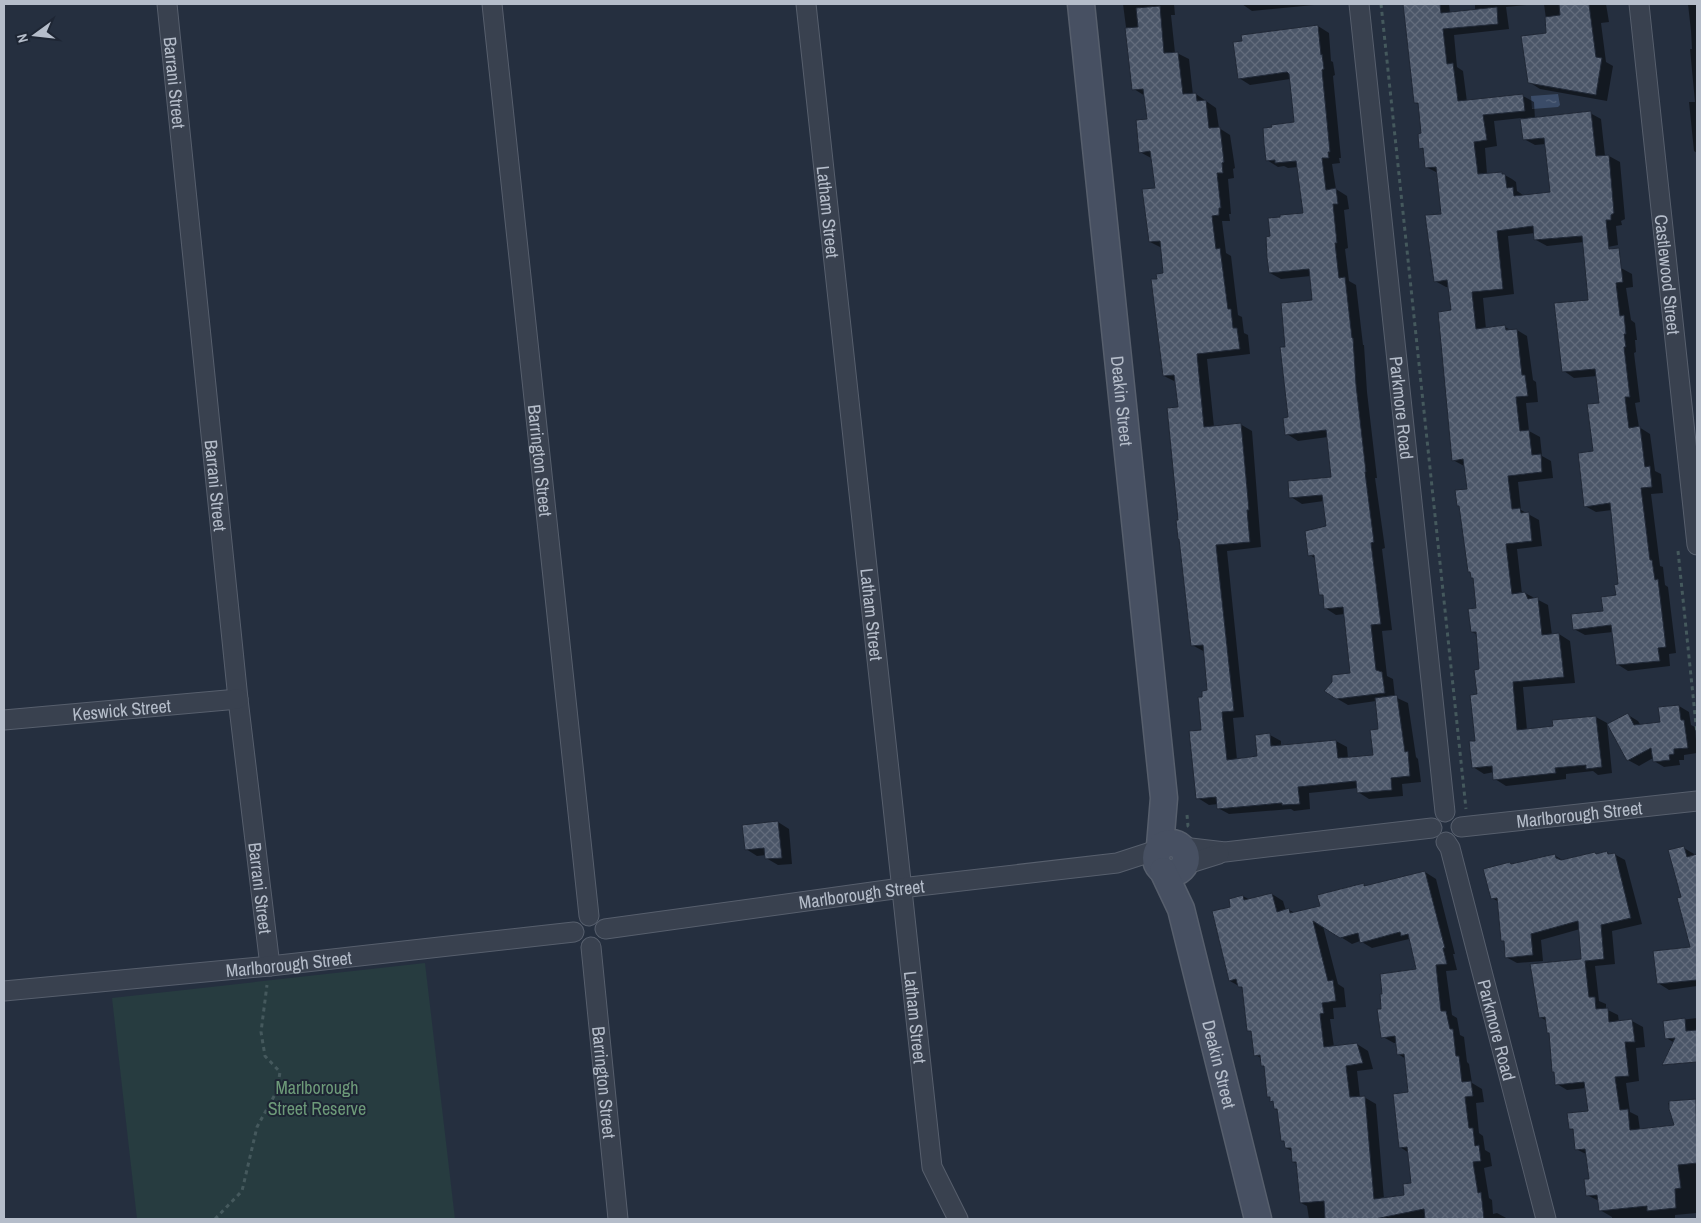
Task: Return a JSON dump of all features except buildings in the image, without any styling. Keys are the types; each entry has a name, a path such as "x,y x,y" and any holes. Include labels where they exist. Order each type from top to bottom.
{"street":[{"name":"Barrani Street","path":"167,4 238,699 270,966"},
{"name":"Barrington Street","path":"492,4 589,916"},
{"name":"Latham Street","path":"806,4 932,1167 958,1219"},
{"name":"Deakin Street","path":"1081,4 1175,802 1174,855 1181,910 1258,1219"},
{"name":"Parkmore Road","path":"1359,4 1445,812"},
{"name":"Castlewood Street","path":"1639,4 1697,545"},
{"name":"Keswick Street","path":"4,720 238,699"},
{"name":"Marlborough Street","path":"1465,827 1697,801"},
{"path":"1445,812 1454,815 1465,827 1455,839 1446,842 1435,836 1432,828 1437,816 1445,812"},
{"name":"Marlborough Street","path":"605,929 901,888 1174,855 1225,852 1432,828"},
{"name":"Parkmore Road","path":"1446,842 1450,848 1546,1219"},
{"path":"589,916 600,920 605,929 605,934 600,943 591,947 578,941 574,932 580,919 589,916"},
{"name":"Marlborough Street","path":"4,991 270,966 574,932"},
{"name":"Barrington Street","path":"591,947 618,1219"}],"path":[{"path":"1381,4 1465,827"},
{"path":"1174,855 1188,826 1175,802"},
{"path":"214,1219 242,1191 257,1127 276,1090 280,1072 265,1056 261,1032 270,966"}],"green space":[{"name":"Marlborough Street Reserve","path":"425,963 455,1219 137,1219 112,998"}],"water":[{"path":"1558,94 1560,105 1558,107 1532,109 1531,96"}]}
